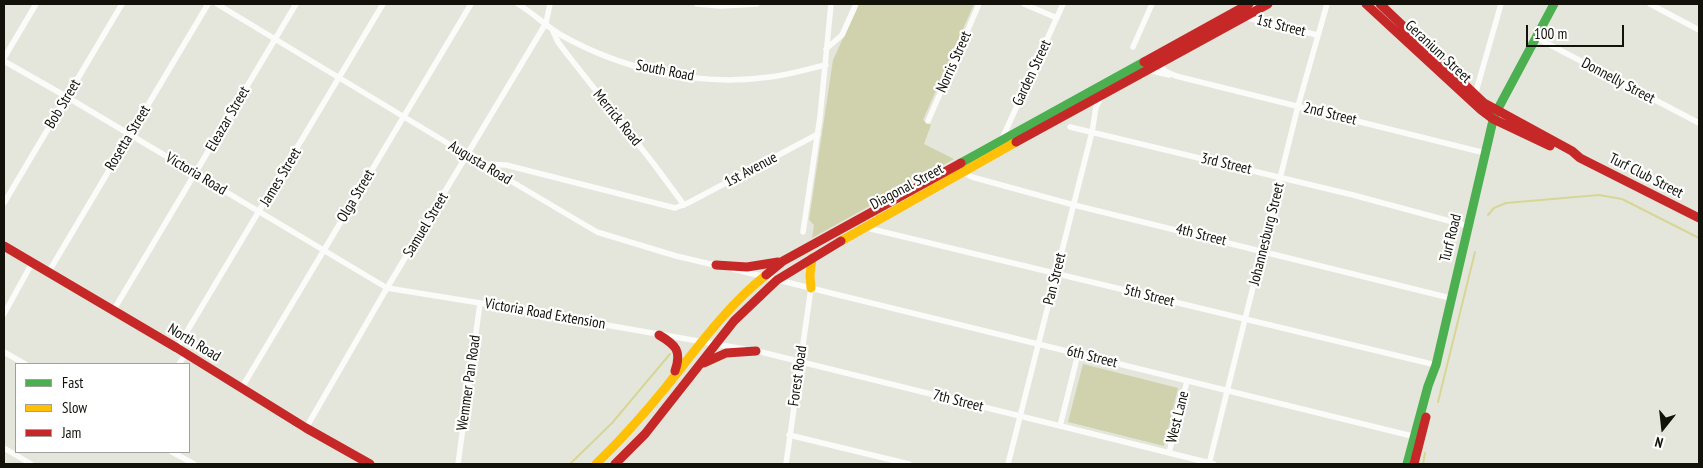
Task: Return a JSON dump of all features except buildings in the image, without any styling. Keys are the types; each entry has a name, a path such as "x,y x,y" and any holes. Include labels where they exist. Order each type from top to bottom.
{"main road":[{"name":"Diagonal Street","path":"615,464 645,434 734,321 777,280 863,227 1048,123 1148,70 1156,61 1249,4"},
{"name":"Diagonal Street","path":"596,464 628,431 729,309 783,261 1001,141 1268,4"},
{"name":"Geranium Street","path":"1366,4 1481,110 1494,116"},
{"name":"Geranium Street","path":"1380,4 1476,95 1494,116"},
{"name":"Turf Road","path":"1407,464 1417,438 1431,387 1450,298 1494,116 1554,4"},
{"name":"Turf Club Street","path":"1494,116 1572,151 1580,157 1699,218"},
{"name":"North Road","path":"4,246 177,348 306,428 370,464"},
{"path":"811,288 812,258"},
{"path":"716,265 747,267 783,261"},
{"path":"659,335 670,341 677,350 678,360 674,376"},
{"path":"698,366 726,353 756,351"},
{"name":"Turf Road","path":"1414,464 1417,438"}],"street":[{"path":"4,59 36,4"},
{"name":"Bob Street","path":"4,204 122,4"},
{"name":"Rosetta Street","path":"48,272 208,4"},
{"name":"Augusta Road","path":"217,4 597,232 676,256 763,277"},
{"name":"Eleazar Street","path":"113,311 296,4"},
{"name":"James Street","path":"177,348 383,4"},
{"name":"Olga Street","path":"241,389 471,4"},
{"name":"South Road","path":"518,4 552,29 588,48 619,61 664,73 732,80 770,78 826,65"},
{"name":"Samuel Street","path":"306,428 387,288 546,23 550,4"},
{"path":"697,4 721,6 757,4"},
{"path":"803,232 818,134 831,4"},
{"path":"826,49 842,35 856,4"},
{"name":"Norris Street","path":"928,121 979,4"},
{"path":"1024,4 1057,18"},
{"name":"Garden Street","path":"1001,141 1063,4"},
{"path":"1133,47 1152,4"},
{"name":"Johannesburg Street","path":"1211,464 1298,106 1327,4"},
{"path":"1476,95 1502,4"},
{"path":"1650,4 1699,30"},
{"name":"1st Street","path":"1244,17 1317,35"},
{"name":"Merrick Road","path":"552,29 558,42 567,54 654,163 684,205"},
{"name":"Donnelly Street","path":"1537,38 1699,124"},
{"name":"Victoria Road","path":"4,59 387,288"},
{"name":"2nd Street","path":"1156,61 1165,71 1176,76"},
{"name":"2nd Street","path":"1148,70 1485,152"},
{"name":"Pan Street","path":"1008,464 1092,132 1096,107 1103,94"},
{"name":"3rd Street","path":"1070,126 1353,195 1468,226"},
{"name":"1st Avenue","path":"684,205 818,134"},
{"path":"482,164 506,166 666,207 675,208 684,205"},
{"path":"956,166 962,173"},
{"name":"4th Street","path":"962,173 1074,204 1450,298"},
{"name":"5th Street","path":"863,227 1436,365"},
{"path":"4,314 32,263"},
{"name":"6th Street","path":"763,277 1417,438"},
{"name":"Victoria Road Extension","path":"387,288 702,342"},
{"name":"Forest Road","path":"786,464 811,288"},
{"name":"Wemmer Pan Road","path":"458,464 480,303"},
{"name":"7th Street","path":"702,342 756,351 1211,464"},
{"path":"4,352 23,363"},
{"path":"180,363 186,354"},
{"path":"1060,426 1078,354"},
{"name":"West Lane","path":"1169,453 1188,381"},
{"path":"789,435 909,464"},
{"path":"4,448 32,464"},
{"path":"174,453 194,464"}],"green space":[{"path":"859,4 974,4 923,120 931,125 924,144 954,159 812,238 814,225 809,220 833,60"},
{"path":"1083,364 1178,388 1164,446 1068,422"}],"waterway":[{"path":"1488,215 1494,208 1506,203 1599,195 1622,199 1699,238"},
{"path":"1438,402 1475,252"},
{"path":"570,464 612,423 670,354"},
{"path":"1423,464 1425,453"}],"traffic: fast":[{"path":"1407,464 1428,386 1436,365 1494,116 1554,4"},
{"path":"961,163 1144,62"}],"traffic: slow":[{"path":"841,241 1016,142"},
{"path":"811,288 812,258"},
{"path":"596,464 649,407 725,314 766,275"}],"traffic: jam":[{"path":"1144,62 1249,4"},
{"path":"1016,142 1268,4"},
{"path":"1366,4 1481,110 1493,119 1550,146"},
{"path":"1380,4 1484,103 1572,151 1580,158 1699,218"},
{"path":"766,275 783,261 961,163"},
{"path":"615,464 645,434 734,321 777,280 841,241"},
{"path":"4,246 177,348 306,428 370,464"},
{"path":"716,265 747,267 778,262"},
{"path":"659,335 670,342 676,349 678,358 675,371"},
{"path":"704,363 726,353 756,351"},
{"path":"1414,464 1426,417"}]}
